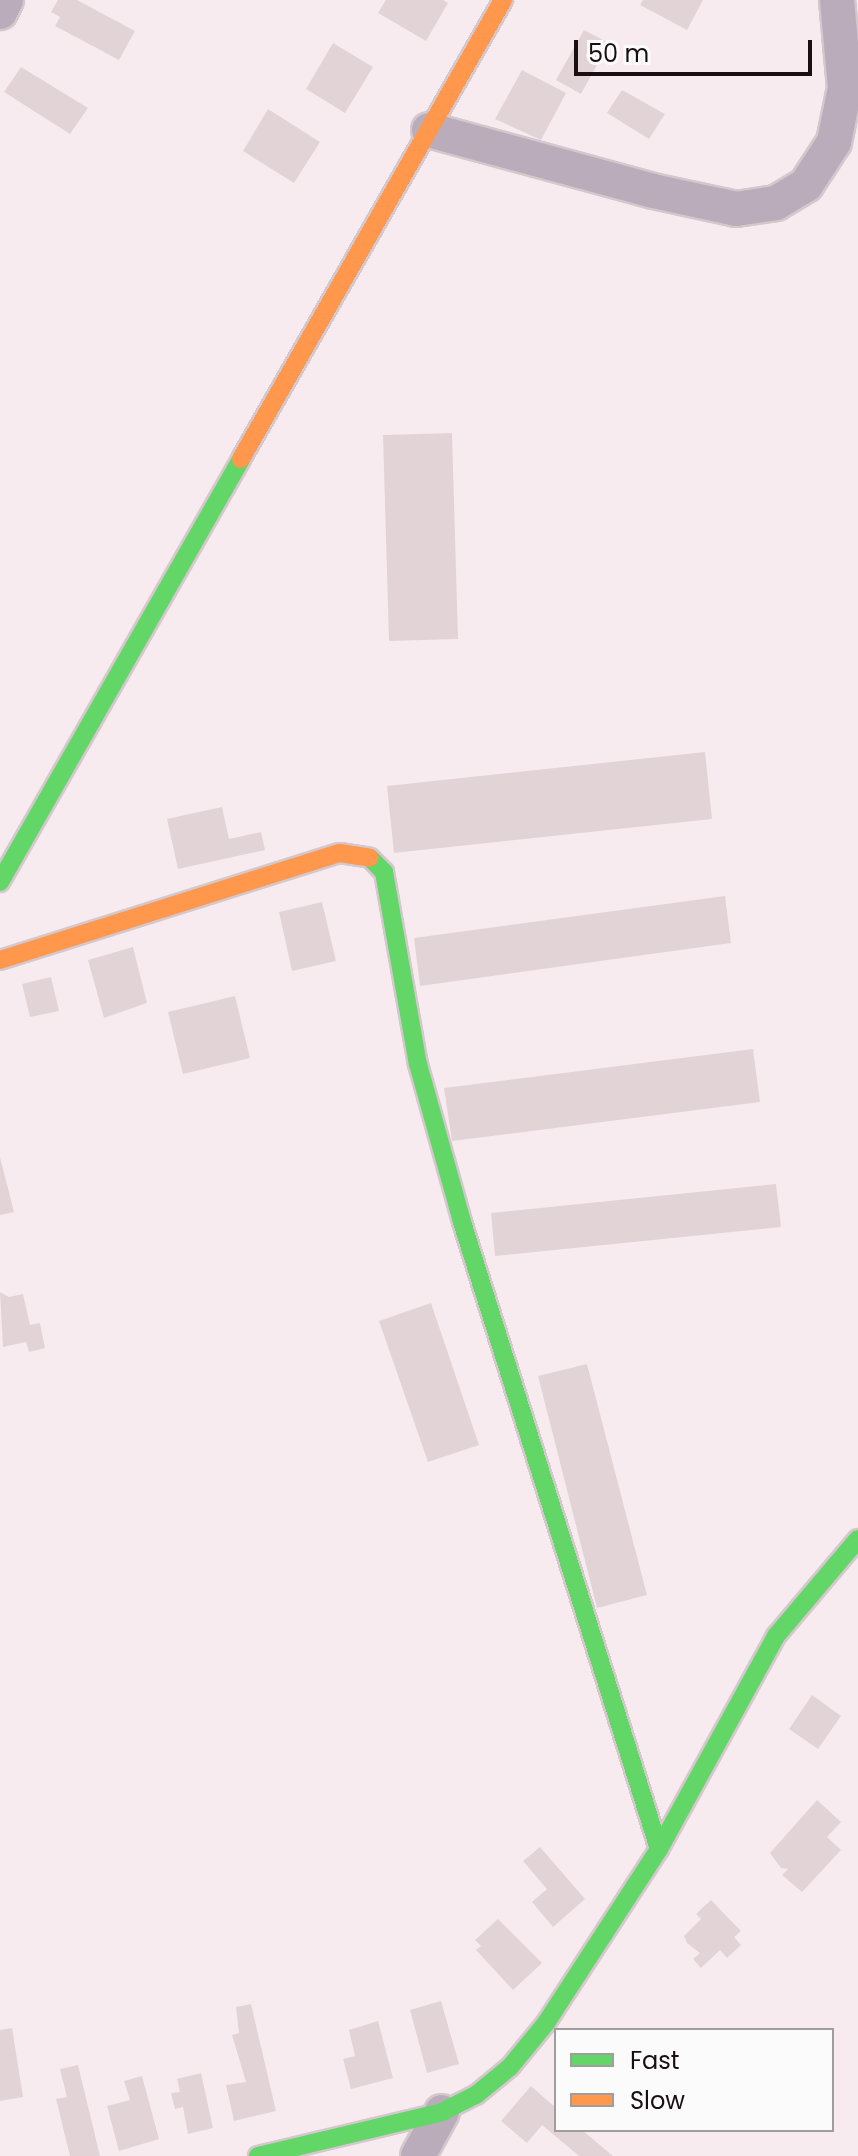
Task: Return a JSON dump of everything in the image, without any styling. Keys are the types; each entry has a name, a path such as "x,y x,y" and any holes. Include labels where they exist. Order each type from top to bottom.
{"street":[{"path":"0,12 6,0"},
{"path":"0,882 503,0"},
{"path":"429,130 736,209 776,203 806,185 834,142 845,88 837,0"},
{"path":"0,960 340,853 368,856 384,872 418,1064 462,1222 659,1849"},
{"path":"258,2156 442,2112 476,2095 510,2067 546,2023 659,1849 776,1636 858,1539"},
{"path":"418,2156 442,2112"}],"building":[{"path":"58,0 77,0 135,31 119,60 55,26 60,17 51,12"},
{"path":"386,0 443,0 448,3 426,41 378,13"},
{"path":"643,0 703,0 687,30 640,5"},
{"path":"584,30 609,43 581,94 556,80"},
{"path":"333,43 373,67 345,113 306,89"},
{"path":"21,67 88,108 70,134 4,92"},
{"path":"522,70 566,93 541,140 495,119"},
{"path":"622,90 665,114 649,139 607,113"},
{"path":"268,109 320,142 294,183 243,151"},
{"path":"452,433 458,639 389,641 383,435"},
{"path":"705,752 712,819 394,853 387,786"},
{"path":"222,807 229,839 261,832 265,850 178,869 167,819"},
{"path":"725,896 731,943 420,986 414,938"},
{"path":"322,902 336,961 292,971 279,912"},
{"path":"133,947 147,1003 104,1018 88,960"},
{"path":"51,977 59,1011 30,1017 22,984"},
{"path":"235,996 250,1058 183,1074 168,1012"},
{"path":"753,1049 760,1102 452,1141 444,1088"},
{"path":"0,1157 14,1212 0,1215"},
{"path":"776,1184 781,1227 495,1256 491,1213"},
{"path":"0,1292 9,1297 23,1294 30,1325 40,1323 45,1348 29,1352 26,1342 3,1347"},
{"path":"431,1303 479,1445 428,1462 379,1321"},
{"path":"587,1364 647,1595 597,1608 538,1376"},
{"path":"812,1695 841,1716 818,1749 789,1729"},
{"path":"817,1800 841,1822 827,1837 841,1850 802,1892 782,1875 788,1869 781,1868 770,1853"},
{"path":"540,1847 585,1899 553,1927 532,1902 547,1889 523,1861"},
{"path":"711,1900 741,1931 734,1937 741,1945 727,1958 720,1950 701,1968 693,1959 700,1953 687,1943 684,1936 701,1919 696,1914"},
{"path":"498,1919 542,1963 513,1990 476,1950 481,1946 475,1940"},
{"path":"441,2001 459,2064 427,2073 410,2010"},
{"path":"251,2004 276,2111 234,2121 226,2085 246,2082 232,2035 239,2033 236,2007"},
{"path":"378,2021 393,2078 351,2089 343,2059 355,2056 349,2030"},
{"path":"12,2028 23,2097 0,2101 0,2030"},
{"path":"78,2065 100,2156 70,2156 56,2099 67,2097 60,2069"},
{"path":"201,2073 213,2128 188,2134 183,2107 175,2109 171,2093 180,2092 177,2079"},
{"path":"142,2076 159,2139 119,2151 107,2106 130,2100 124,2081"},
{"path":"531,2086 554,2106 554,2132 584,2132 613,2156 579,2156 542,2125 527,2143 501,2121"}],"traffic: fast":[{"path":"0,882 241,459"},
{"path":"370,858 384,872 418,1064 462,1222 659,1849"},
{"path":"258,2156 442,2112 476,2095 510,2067 546,2023 659,1849 776,1636 858,1539"}],"traffic: slow":[{"path":"241,459 503,0"},
{"path":"0,960 340,853 370,858"}]}
